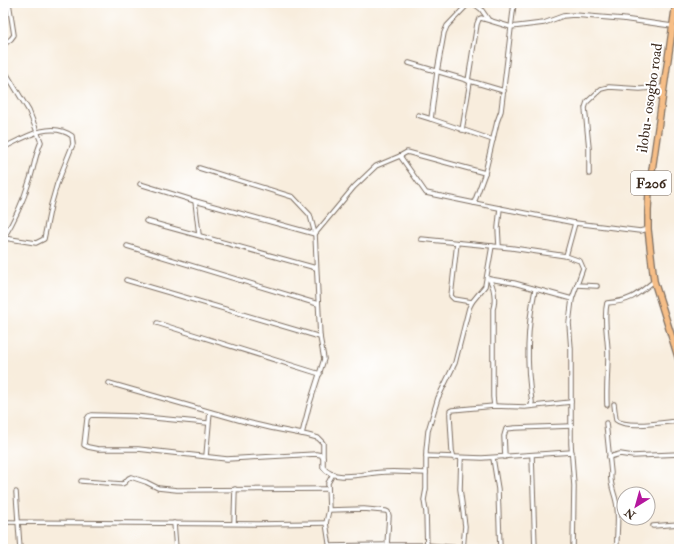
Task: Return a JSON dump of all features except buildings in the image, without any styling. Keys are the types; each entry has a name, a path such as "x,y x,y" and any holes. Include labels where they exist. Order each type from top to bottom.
{"main road":[{"name":"ilobu- osogbo road","path":"676,3 663,87 650,190 648,229 654,281 676,343 679,360"}],"street":[{"path":"3,45 14,35 9,3"},
{"path":"431,119 436,72 444,34 447,26 469,3"},
{"path":"473,3 481,9 488,20"},
{"path":"474,203 485,173 501,111 514,3"},
{"path":"462,130 479,18 511,27 544,23 563,16 574,15 615,18 672,26"},
{"path":"409,63 504,91"},
{"path":"3,68 29,111 37,132 41,142 16,218 3,239 36,243 44,239 57,184 73,144 72,136 61,130 37,132 3,148"},
{"path":"589,174 589,148 585,108 587,102 601,89 609,87 640,89 663,87"},
{"path":"418,116 493,140"},
{"path":"315,234 354,187 376,166 407,152 485,173"},
{"path":"400,156 426,193 575,223 640,232 648,229"},
{"path":"198,168 293,197 310,215 315,234 320,337 324,359 302,434"},
{"path":"140,184 195,201 315,234"},
{"path":"195,201 199,235"},
{"path":"499,246 498,228 500,208"},
{"path":"146,221 316,268"},
{"path":"566,256 575,223"},
{"path":"420,239 499,246 566,256 580,261 583,265 582,272 572,299 569,323 574,486 572,549"},
{"path":"456,243 451,296 472,302"},
{"path":"127,246 318,304"},
{"path":"427,547 424,500 426,489 428,431 441,390 455,363 472,302 485,286 488,279 492,246"},
{"path":"488,279 514,283 572,299"},
{"path":"488,279 492,283 495,303 493,309 494,406"},
{"path":"126,280 320,337"},
{"path":"607,405 607,303 628,300 654,281"},
{"path":"577,285 597,286"},
{"path":"531,406 532,402 528,377 528,355 532,306 535,290"},
{"path":"157,323 320,374"},
{"path":"109,383 210,412 271,428 318,438 323,443 323,467 328,472 333,474 347,476 384,472 426,473"},
{"path":"454,458 452,451 450,411 460,408 531,406 571,402"},
{"path":"614,404 616,420 621,423 636,424 679,421"},
{"path":"206,456 210,412"},
{"path":"208,423 133,416 92,415 89,416 88,419 84,445 98,448 131,448 227,459 316,454 321,455 323,458"},
{"path":"606,423 611,483 618,509 617,549"},
{"path":"505,457 504,436 506,429 571,426"},
{"path":"426,456 493,458 572,452"},
{"path":"609,457 620,454 633,456 679,454"},
{"path":"532,456 535,549"},
{"path":"461,458 460,489 465,526 463,549"},
{"path":"493,458 498,489 500,549"},
{"path":"333,474 328,483 329,510 326,522 329,547 387,545 471,549"},
{"path":"81,481 122,484 131,477 161,489 328,489"},
{"path":"234,523 235,489"},
{"path":"16,492 20,549"},
{"path":"329,510 364,509 388,512 387,545"},
{"path":"3,522 98,524 326,522"},
{"path":"174,523 176,549"},
{"path":"656,526 679,524"}]}
